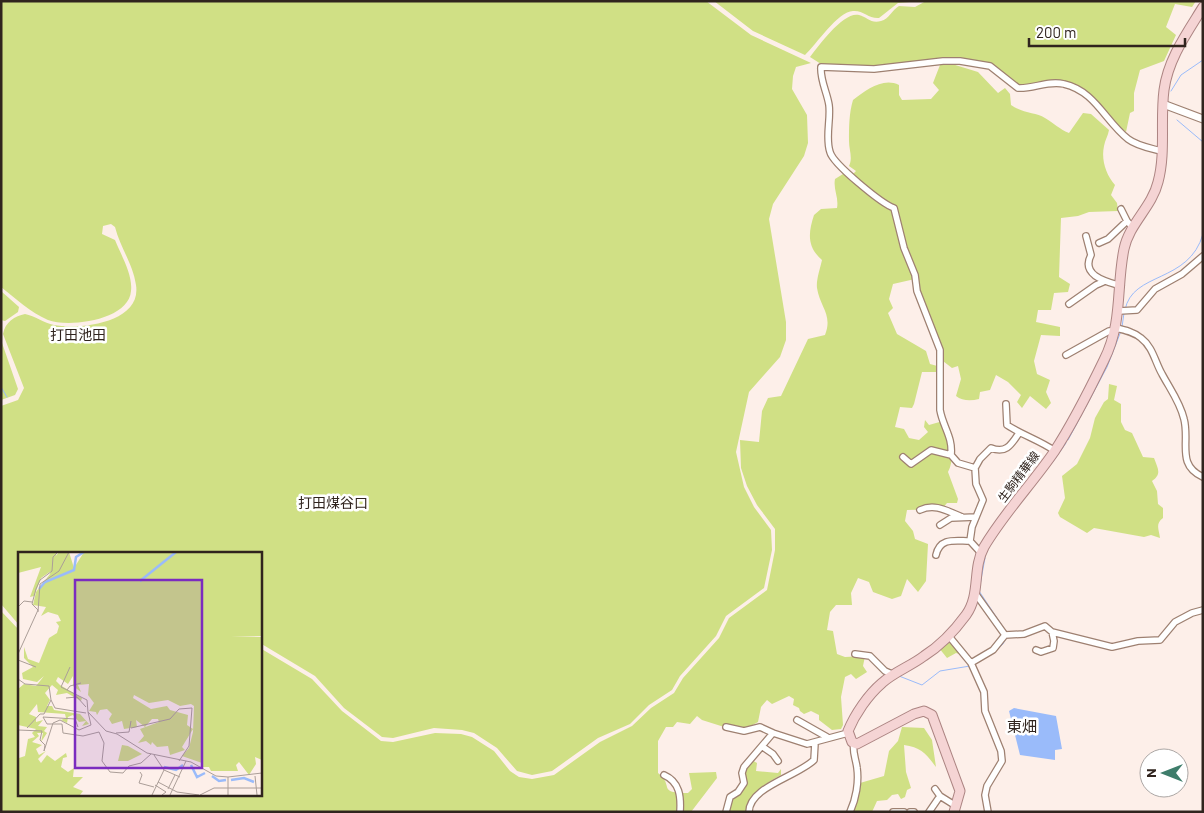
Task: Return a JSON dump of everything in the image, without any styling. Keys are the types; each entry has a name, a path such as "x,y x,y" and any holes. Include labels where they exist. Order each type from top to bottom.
{"main road":[{"name":"生駒精華線","path":"848,732 874,690 924,656 948,636 971,607 975,593 977,566 981,553 1004,516 1055,451 1085,399 1106,357 1116,330 1125,247 1130,225 1154,194 1160,172 1162,104 1164,88 1172,59 1203,7"},
{"path":"848,732 854,744 860,743 914,714 929,713 935,719 958,786 960,796 955,809"}],"street":[{"path":"950,455 950,437 942,420 940,410 940,350 917,291 915,274 904,248 894,208 882,201 844,169 830,152 829,105 821,67 874,69 943,61 960,61 990,66 1018,88 1063,84 1094,101 1129,140 1161,151"},
{"path":"1162,104 1203,119"},
{"path":"1099,243 1130,225 1121,210"},
{"path":"1086,236 1091,255 1088,266 1103,282 1121,286"},
{"path":"1119,311 1137,310 1155,288 1182,274 1203,256"},
{"path":"1070,304 1078,296 1084,296 1096,285 1103,282"},
{"path":"1066,355 1109,331 1116,330 1141,337 1149,346 1162,375 1173,390 1184,420 1186,458 1189,467 1193,473 1203,477"},
{"path":"1006,404 1007,424 1019,433 1041,441 1055,451"},
{"path":"970,541 976,517 983,500 976,484 975,468 980,458 991,448 1001,452 1005,450 1019,433"},
{"path":"903,457 911,464 931,450 950,455 964,465 975,468"},
{"path":"920,510 927,507 938,507 962,517"},
{"path":"940,525 951,518 976,517"},
{"path":"936,555 938,548 946,541 970,541 981,553"},
{"path":"975,593 1005,635"},
{"path":"971,663 992,650 1005,635 1024,634 1042,626 1052,632 1098,645 1117,647 1138,641 1160,640 1174,622 1203,610"},
{"path":"1036,650 1041,652 1053,648 1052,632"},
{"path":"948,636 971,663 984,692 985,711 1002,750 1002,761 987,786 985,795 988,812"},
{"path":"855,654 870,656 885,671 894,675"},
{"path":"797,720 827,737"},
{"path":"726,727 744,731 760,727 801,744 815,743 827,737 848,732"},
{"path":"726,812 730,797 744,784 742,773 744,767 763,748 773,733"},
{"path":"749,812 750,803 759,792 804,770 814,760 815,743"},
{"path":"850,812 857,785 854,744"},
{"path":"763,748 773,754 778,761"},
{"path":"664,775 671,779 680,792 680,812"},
{"path":"935,789 955,809"},
{"path":"930,812 940,796"},
{"path":"893,812 904,812"}],"green space":[{"path":"1,1 706,1 751,35 811,63 796,67 792,89 807,115 808,143 804,156 773,204 769,219 786,322 786,340 780,357 749,392 736,452 744,487 754,507 771,530 772,550 764,588 726,616 716,636 680,676 672,690 649,705 630,724 598,738 552,771 532,775 517,771 497,748 474,733 462,730 434,728 393,738 382,737 344,708 315,676 261,644 261,552 18,552 18,624 1,604 1,406 18,400 24,388 3,334 4,330 11,320 25,314 50,324 65,326 93,325 107,321 119,316 129,308 135,298 136,285 115,227 111,224 103,226 102,234 115,240 128,272 131,285 128,301 120,309 109,315 83,322 58,322 48,320 35,313 1,287"},
{"path":"714,1 921,1 898,3 879,18 857,11 847,12 834,22 805,55 753,31"},
{"path":"926,1 1196,1 1192,7 1175,4 1166,27 1176,35 1164,61 1140,70 1134,93 1134,111 1130,113 1126,132 1092,96 1082,90 1073,86 1053,83 1019,86 991,64 976,61 874,67 821,64 810,57 832,30 846,18 859,15 878,22 886,18 899,6 915,7"},
{"path":"952,64 978,72 998,93 1005,88 1010,94 1011,105 1041,116 1069,133 1083,113 1091,114 1109,130 1104,144 1103,157 1109,177 1115,185 1111,195 1117,203 1118,211 1089,212 1078,216 1061,218 1059,277 1070,284 1068,292 1054,293 1051,310 1038,310 1036,322 1060,327 1060,336 1041,335 1034,361 1037,374 1050,380 1046,392 1051,403 1046,409 1030,396 1022,408 1017,402 1021,395 1008,382 996,375 990,390 980,392 979,399 967,400 956,396 961,379 958,366 952,368 939,358 915,279 893,284 889,299 893,308 888,313 897,334 926,351 930,364 941,367 940,372 922,372 914,404 912,408 900,407 895,427 904,429 909,438 919,440 928,432 924,427 925,420 929,425 943,421 947,422 952,447 952,461 948,472 958,499 957,503 947,503 942,509 907,510 905,521 913,531 915,539 928,544 926,581 918,592 907,579 901,596 892,599 873,592 869,582 858,578 851,593 852,605 836,605 830,612 827,630 833,631 837,654 845,657 865,656 863,666 867,672 856,679 851,674 845,677 841,697 843,725 841,729 832,730 819,720 819,715 811,711 804,714 793,705 794,699 789,696 772,704 767,700 761,707 758,722 740,732 702,720 697,716 690,724 677,722 673,727 666,727 658,741 658,773 669,790 678,793 688,793 692,789 689,773 716,772 717,778 691,812 1,812 1,611 18,629 18,796 261,796 261,649 312,679 342,711 381,741 393,742 435,733 461,734 472,737 494,751 510,771 519,777 532,779 554,775 600,742 632,726 651,708 674,693 683,678 719,638 729,618 767,590 775,550 775,529 757,505 747,486 741,468 740,440 759,442 762,411 768,398 781,396 808,339 825,335 828,322 827,316 817,288 822,260 811,245 810,234 814,215 821,209 837,208 835,179 843,174 851,176 856,171 849,166 851,157 849,141 850,120 853,100 875,86 887,83 899,85 899,95 902,100 931,99 939,90 933,83 940,65"},
{"path":"1,291 19,307 18,312 5,321 1,320"},
{"path":"1,340 18,389 15,395 1,400"},
{"path":"1109,384 1117,386 1114,400 1121,404 1121,422 1125,430 1132,433 1143,457 1154,458 1157,465 1158,474 1152,481 1157,491 1158,504 1163,508 1163,518 1158,525 1160,538 1151,535 1144,537 1094,528 1087,533 1060,517 1058,513 1065,498 1062,476 1077,464 1090,438 1095,418 1104,402 1108,399"},
{"path":"952,641 962,655 956,653 947,658 939,648"},
{"path":"902,727 924,728 932,740 936,767 923,752 915,747 904,745 906,772 911,788 907,790 905,797 901,799 898,794 892,795 887,800 877,801 872,812 853,812 860,783 884,776 889,751 898,741"},
{"path":"750,759 757,763 756,771 778,773 781,769 781,775 759,789 749,805 748,812 726,812 730,798 740,789 741,780"}],"water":[{"path":"1014,708 1056,716 1062,749 1055,750 1055,760 1020,755 1009,711"}],"waterway":[{"path":"1171,91 1181,75 1203,60"},
{"path":"1177,120 1203,142"},
{"path":"1125,310 1130,298 1138,289 1174,270 1186,261 1196,250 1203,234"},
{"path":"1122,327 1124,313"},
{"path":"1068,440 1107,367 1121,331"},
{"path":"1,387 7,397"},
{"path":"1052,463 1066,443"},
{"path":"980,585 985,558"},
{"path":"979,591 1003,627"},
{"path":"995,652 1006,638"},
{"path":"899,676 922,685 940,671 970,666"}],"district":[{"name":"打田池田","path":"78,335"},
{"name":"打田煤谷口","path":"333,503"},
{"name":"東畑","path":"1022,727"}]}
